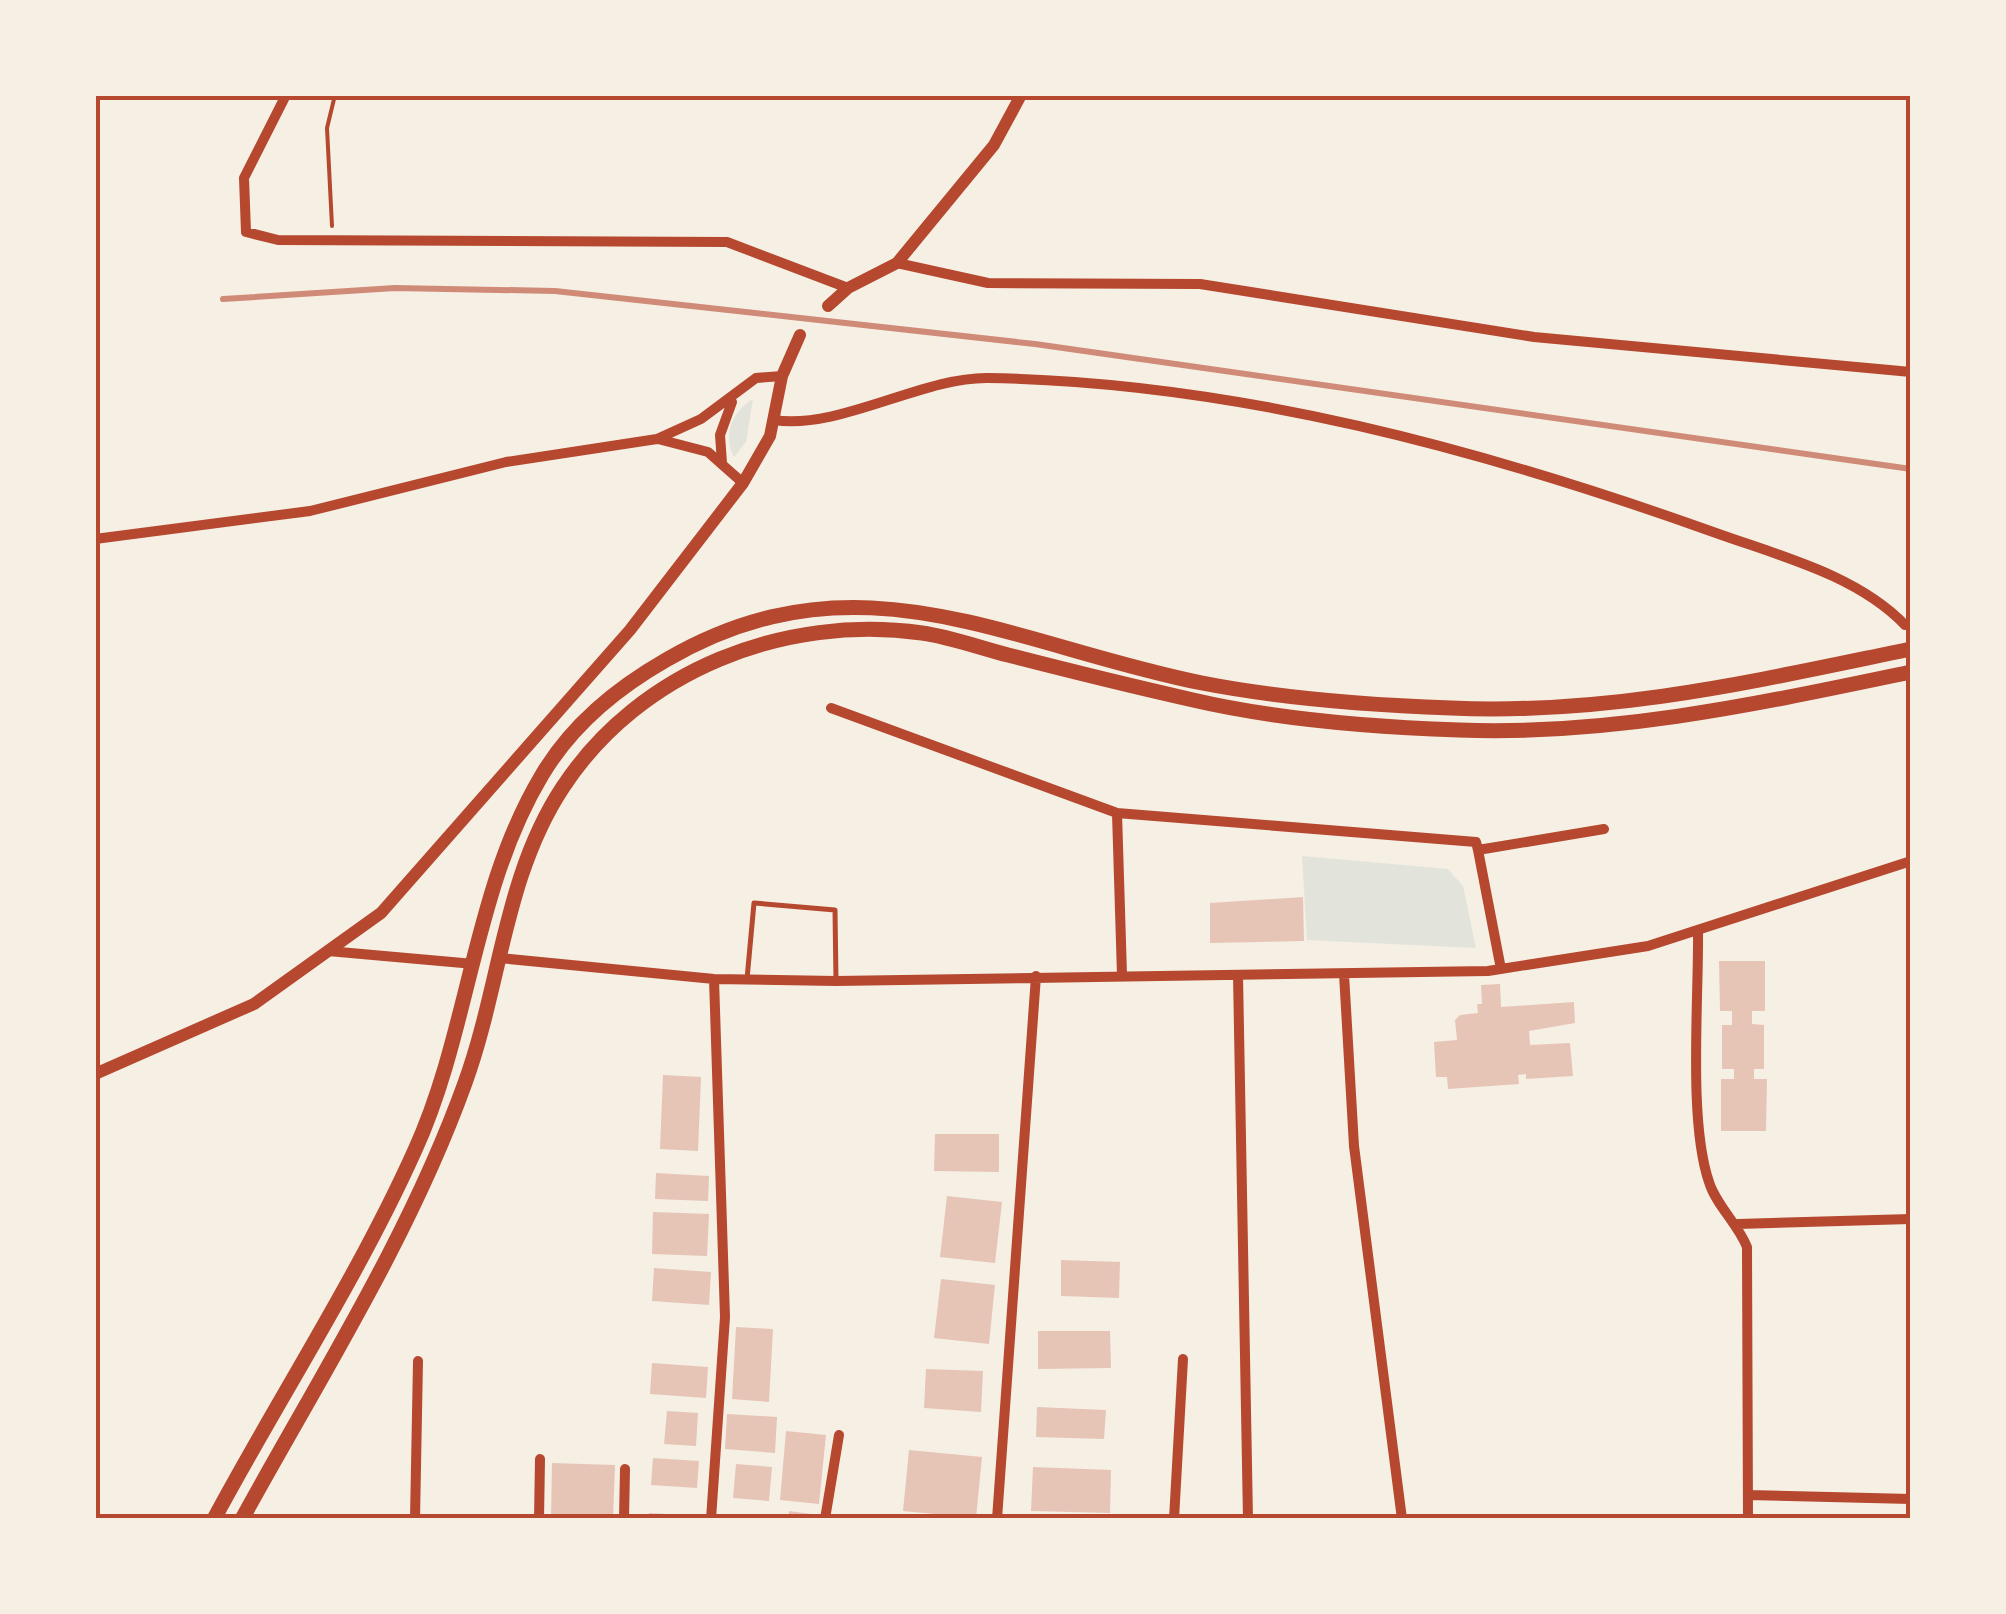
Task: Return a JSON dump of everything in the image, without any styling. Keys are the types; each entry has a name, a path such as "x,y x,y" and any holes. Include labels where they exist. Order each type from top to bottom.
{"main road":[{"path":"214,1519 416,1149 467,998 502,853 544,772 586,719 634,679 701,640 773,614 853,604 938,613 1202,683 1328,702 1458,709 1601,705 1727,690 1911,650"},
{"path":"242,1519 394,1244 434,1159 466,1081 522,865 562,788 605,734 650,694 708,663 775,640 847,629 924,634 1200,702 1326,721 1463,730 1600,727 1731,710 1911,672"}],"street":[{"path":"286,95 244,178 246,232 278,240 727,242 848,288"},
{"path":"828,306 848,288 898,263 994,145 1021,95"},
{"path":"898,263 988,283 1200,284 1534,337 1911,372"},
{"path":"95,1074 254,1004 394,898 630,630 743,484 764,450 782,376 800,335"},
{"path":"657,439 734,397 756,378 782,376"},
{"path":"774,420 805,420 982,378 1096,384 1266,408 1489,458 1612,496 1831,574 1905,625"},
{"path":"722,463 720,436 734,397"},
{"path":"95,540 310,511 506,462 657,439 686,444 722,463 743,484"},
{"path":"831,708 1117,813 1476,842 1501,969"},
{"path":"1117,813 1122,976"},
{"path":"1478,850 1604,828"},
{"path":"499,958 714,979 836,981 1501,969 1648,946 1911,861"},
{"path":"1698,930 1700,1142 1710,1186 1738,1224 1748,1248 1748,1519"},
{"path":"328,951 474,964"},
{"path":"1344,974 1354,1146 1402,1519"},
{"path":"1238,975 1248,1519"},
{"path":"997,1519 1036,976"},
{"path":"711,1519 724,1317 714,979"},
{"path":"1738,1224 1911,1220"},
{"path":"1174,1519 1183,1359"},
{"path":"415,1519 418,1361"},
{"path":"825,1519 839,1435"},
{"path":"538,1519 540,1459"},
{"path":"624,1519 625,1470"},
{"path":"1748,1494 1911,1499"}],"lane":[{"path":"747,979 754,903 835,910 836,981"}],"path":[{"path":"334,240 327,128 335,95"}],"shaded area":[{"path":"753,399 746,442 734,457 729,441 731,424"},
{"path":"1302,856 1448,869 1463,886 1476,948 1307,940"}],"building":[{"path":"1303,897 1304,941 1210,943 1210,903"},
{"path":"1719,961 1765,961 1765,1011 1752,1011 1752,1024 1764,1025 1764,1069 1754,1069 1754,1079 1767,1079 1766,1131 1721,1131 1721,1079 1734,1079 1734,1069 1722,1069 1722,1025 1732,1025 1732,1011 1720,1011"},
{"path":"1500,984 1501,1007 1574,1002 1575,1023 1529,1031 1530,1045 1570,1043 1573,1076 1526,1079 1526,1074 1518,1075 1519,1084 1448,1089 1447,1077 1436,1077 1434,1042 1457,1040 1455,1020 1460,1015 1478,1013 1477,1004 1482,1004 1481,985"},
{"path":"663,1075 701,1077 698,1151 660,1149"},
{"path":"935,1134 999,1134 999,1172 934,1171"},
{"path":"656,1173 709,1176 708,1201 655,1199"},
{"path":"947,1196 1002,1202 995,1263 940,1257"},
{"path":"653,1212 709,1214 707,1256 652,1254"},
{"path":"1061,1260 1120,1262 1119,1298 1061,1296"},
{"path":"654,1268 711,1272 709,1305 652,1301"},
{"path":"941,1279 995,1285 989,1344 934,1338"},
{"path":"736,1327 773,1329 769,1402 732,1399"},
{"path":"1038,1331 1110,1331 1111,1368 1038,1369"},
{"path":"652,1363 708,1367 706,1398 650,1394"},
{"path":"926,1369 983,1371 981,1412 924,1408"},
{"path":"1037,1407 1106,1410 1104,1439 1036,1437"},
{"path":"667,1411 698,1413 696,1446 664,1444"},
{"path":"727,1414 777,1417 775,1453 725,1449"},
{"path":"786,1431 826,1435 819,1504 780,1500"},
{"path":"909,1450 982,1457 976,1518 903,1511"},
{"path":"653,1458 699,1461 697,1488 651,1485"},
{"path":"552,1463 615,1465 613,1519 551,1519"},
{"path":"736,1464 772,1467 769,1501 733,1498"},
{"path":"1033,1467 1111,1470 1110,1513 1031,1511"},
{"path":"789,1511 819,1515 819,1519 788,1519"},
{"path":"649,1513 702,1516 702,1519 649,1519"}],"railway":[{"path":"223,299 395,288 555,291 1035,344 1911,469"}]}
